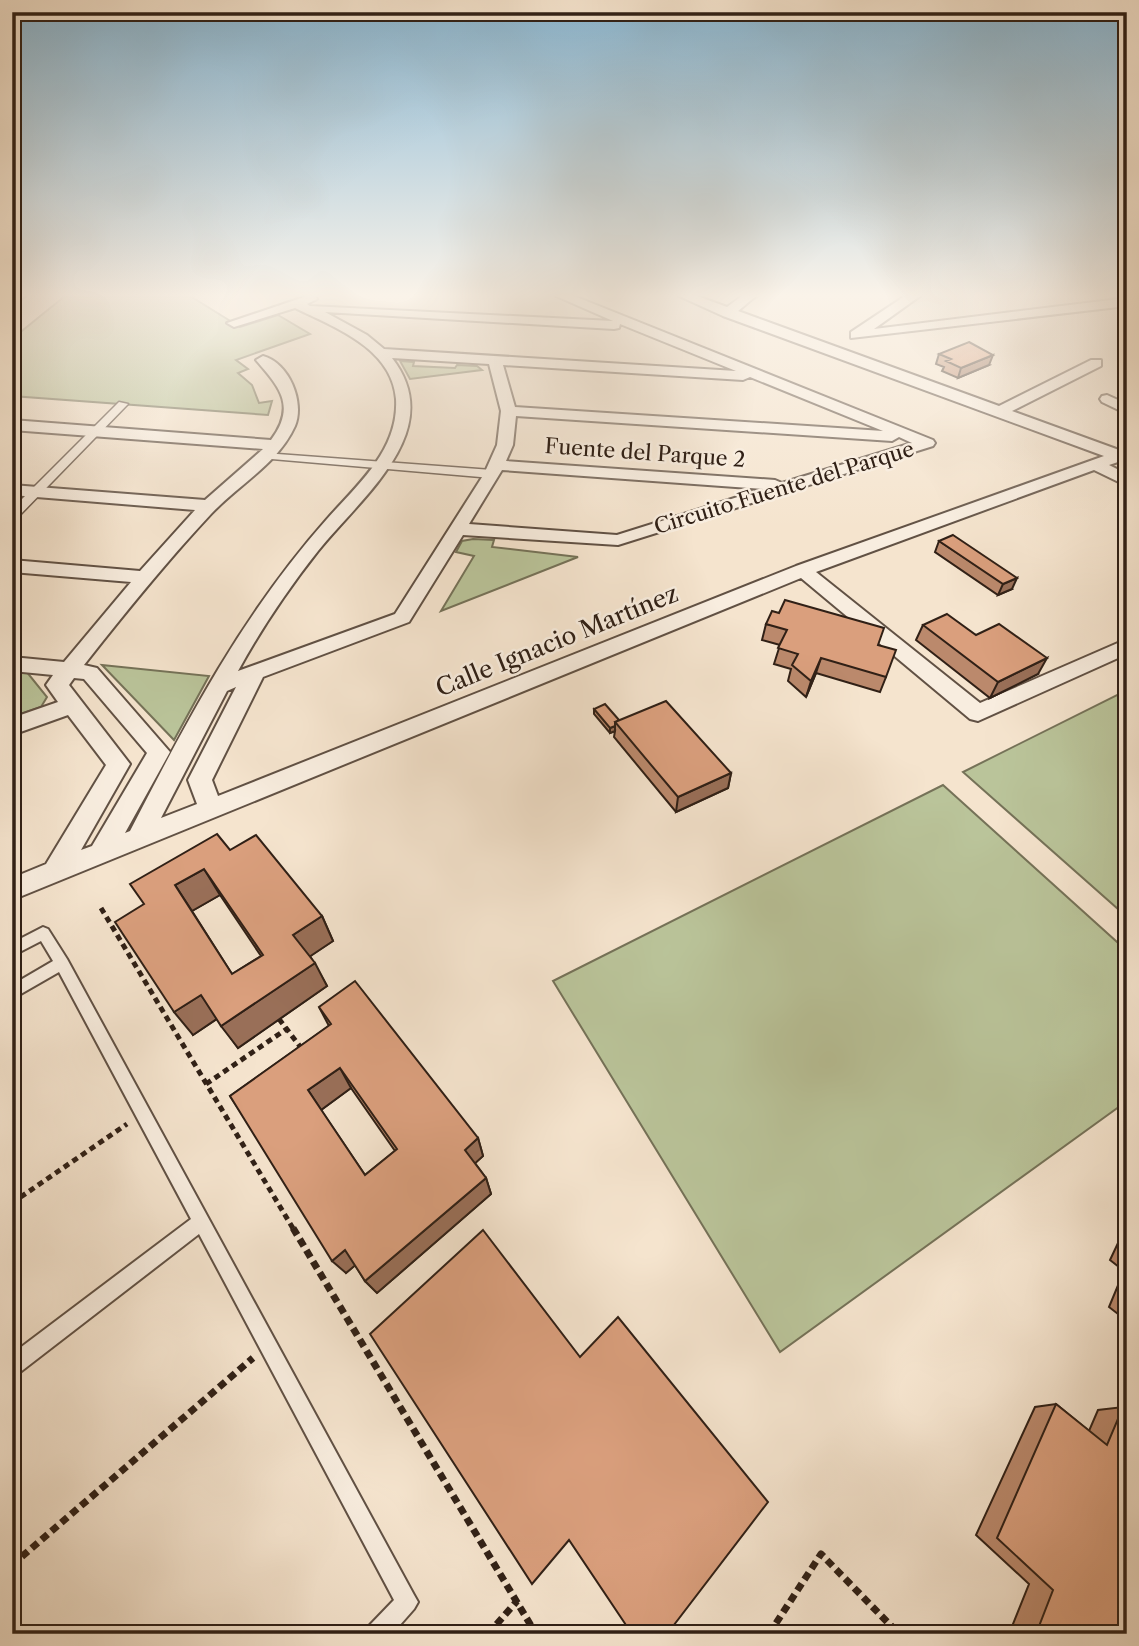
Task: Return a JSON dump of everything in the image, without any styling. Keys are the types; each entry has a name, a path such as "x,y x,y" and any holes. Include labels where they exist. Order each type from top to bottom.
{"street":[{"path":"55,872 118,764 57,685 143,577 209,506 269,451 288,425 291,403 286,385 275,373"},
{"path":"139,838 216,687 297,566 383,466 396,442 403,411 401,389 393,373"},
{"path":"216,687 402,618 494,470 505,445 509,411 498,373"},
{"path":"682,373 764,378"},
{"name":"Circuito Fuente del Parque","path":"458,529 618,540 927,443 751,373"},
{"path":"894,373 1122,454"},
{"path":"999,412 1077,373"},
{"path":"1107,399 1127,410"},
{"path":"12,516 123,404"},
{"path":"509,411 914,438"},
{"path":"12,425 96,431 383,466 494,470"},
{"name":"Calle Ignacio Martínez","path":"12,889 803,570 1122,454"},
{"path":"1094,464 1127,481"},
{"name":"Fuente del Parque 2","path":"494,470 790,486"},
{"path":"12,491 209,506"},
{"path":"12,566 143,577"},
{"path":"803,570 978,713 1127,646"},
{"path":"12,664 90,673 159,752 100,854"},
{"path":"211,809 200,780 254,674"},
{"path":"12,727 73,705"}],"lane":[{"path":"12,950 43,933 62,964 407,1601 377,1634"},
{"path":"12,993 62,964"},
{"path":"12,1366 201,1222"}],"path":[{"path":"101,908 536,1634"},
{"path":"279,1019 308,1057"},
{"path":"206,1084 288,1028"},
{"path":"12,1203 143,1113"},
{"path":"12,1565 268,1345"},
{"path":"769,1634 821,1554 899,1634"},
{"path":"488,1634 517,1601"}],"green space":[{"path":"12,373 238,373 252,385 259,403 272,401 268,415 12,396"},
{"path":"407,373 459,373 410,379"},
{"path":"494,540 492,547 578,557 441,611 474,556 456,552 462,541"},
{"path":"102,665 209,676 174,740"},
{"path":"12,669 26,671 47,697 41,707 12,717"},
{"path":"1127,690 1127,917 963,772"},
{"path":"943,785 1127,951 1127,1101 780,1352 553,981"}],"building":[{"path":"953,535 1017,578 1003,584 939,541"},
{"path":"785,600 884,628 878,645 896,650 886,677 821,658 811,681 792,665 798,654 778,648 787,630 766,624 772,611 779,613"},
{"path":"947,614 976,635 999,624 1047,658 998,682 923,625"},
{"path":"666,701 731,773 678,797 615,722"},
{"path":"605,704 619,720 610,728 594,709"},
{"path":"217,834 230,850 256,835 322,916 293,935 315,963 221,1026 201,995 174,1012 115,922 144,904 130,884","holes":["204,869 263,955 232,974 175,885"]},
{"path":"355,981 478,1138 465,1150 486,1178 365,1281 345,1250 332,1261 230,1096 331,1024 319,1007","holes":["340,1068 397,1149 365,1175 308,1090"]},
{"path":"483,1230 580,1357 618,1317 768,1502 667,1634 632,1634 569,1540 532,1584 370,1334"},
{"path":"1056,1404 1107,1445 1123,1407 1127,1410 1127,1634 1036,1634 1053,1590 997,1538"}]}
